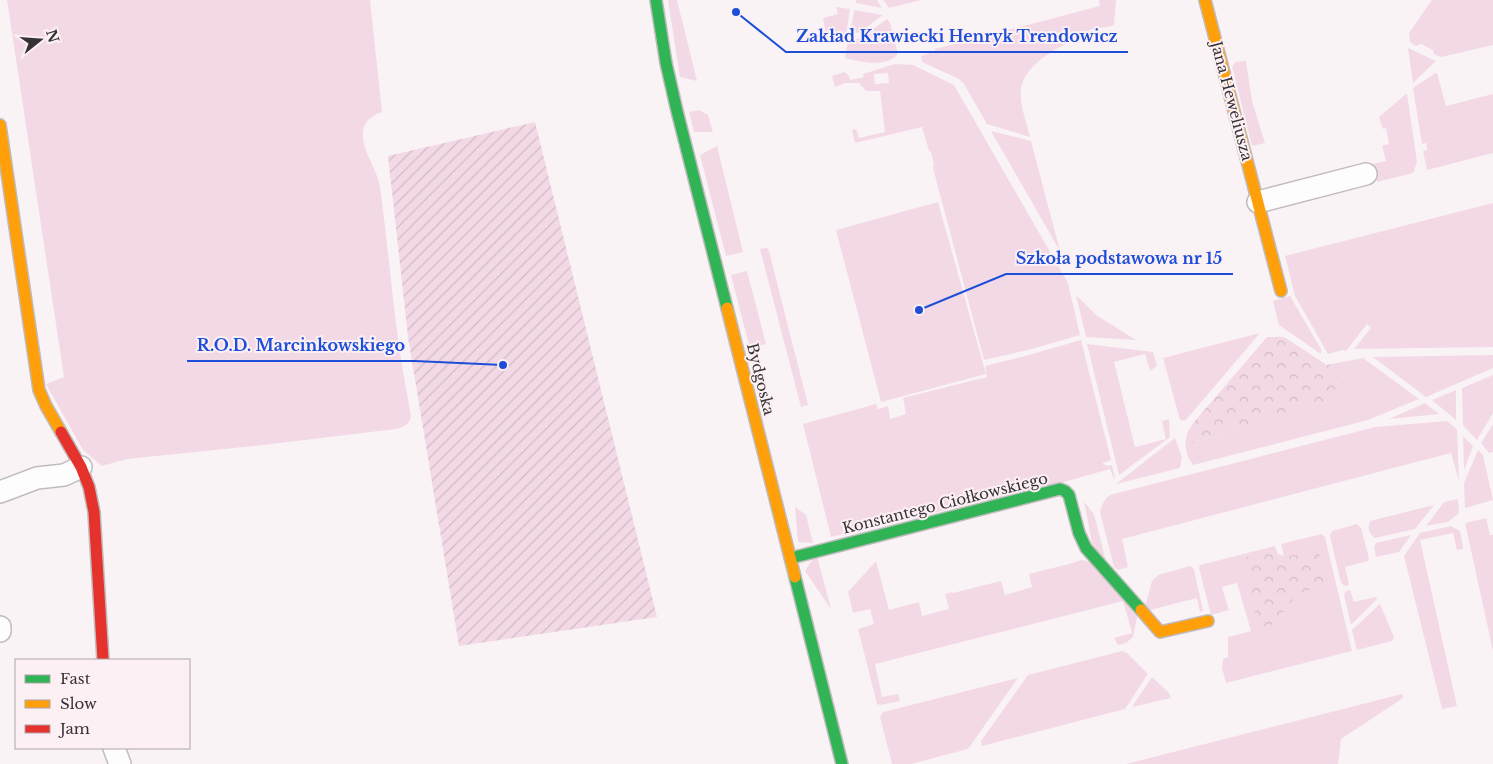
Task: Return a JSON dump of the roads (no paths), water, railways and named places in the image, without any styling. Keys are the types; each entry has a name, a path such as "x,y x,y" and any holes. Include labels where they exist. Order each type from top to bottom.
{"street":[{"name":"Bydgoska","path":"656,0 666,63 677,111 842,764"},
{"name":"Jana Heweliusza","path":"1205,0 1280,291"},
{"path":"0,125 39,390 46,406 81,467 89,487 94,512 103,659"},
{"path":"1258,202 1366,174"},
{"path":"0,492 37,478 64,475 81,467"},
{"name":"Konstantego Ciołkowskiego","path":"791,558 1060,489 1068,495 1079,533 1086,548 1160,632 1208,621"},
{"path":"0,626 0,632"}],"place":[{"name":"Zakład Krawiecki Henryk Trendowicz","path":"736,12"},
{"name":"Szkoła podstawowa nr 15","path":"919,310"},
{"name":"R.O.D. Marcinkowskiego","path":"503,365"}]}
